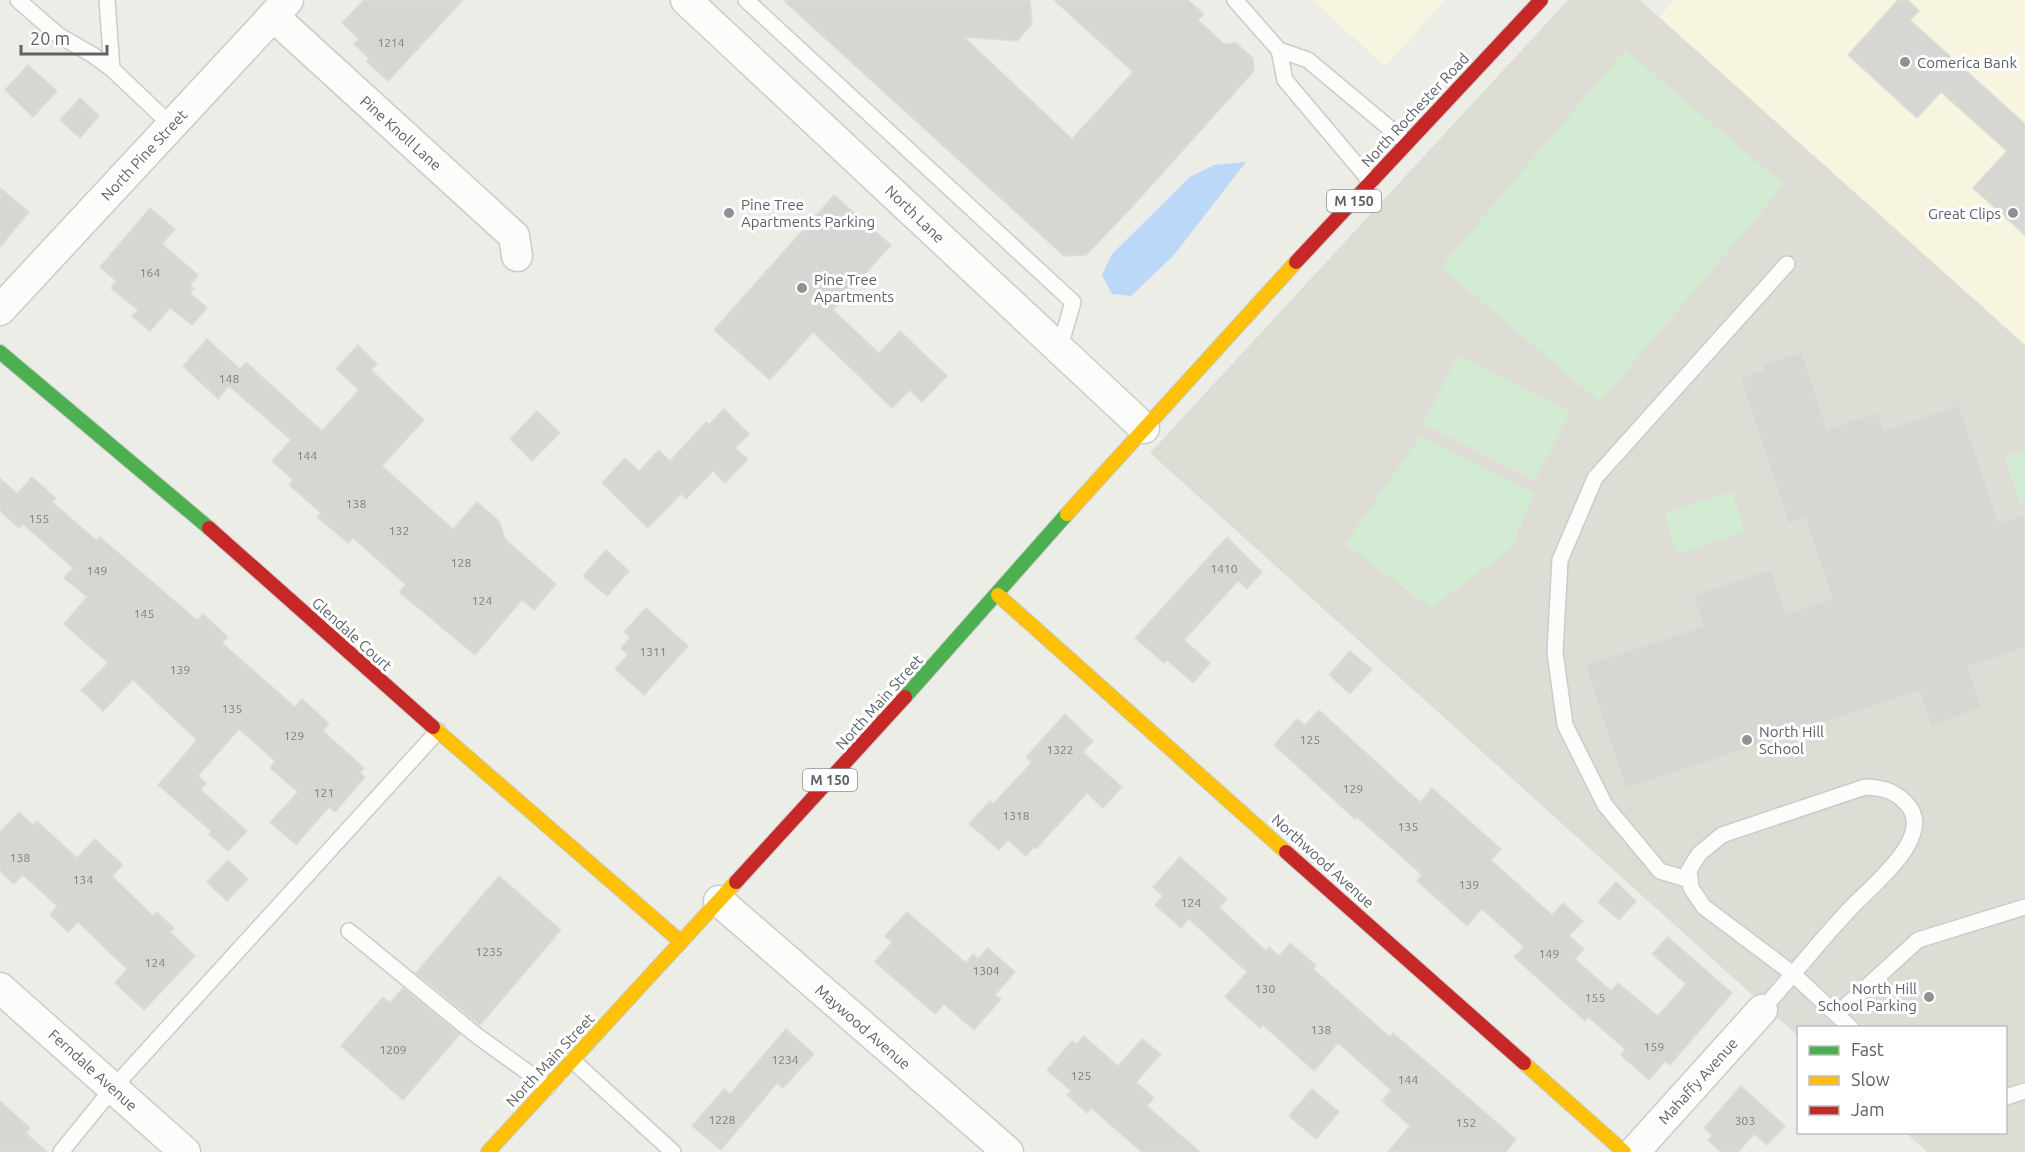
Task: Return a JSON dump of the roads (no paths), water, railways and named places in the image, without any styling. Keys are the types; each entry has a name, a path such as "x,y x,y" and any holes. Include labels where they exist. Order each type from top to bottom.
{"street":[{"name":"North Lane","path":"686,0 1144,428"},
{"name":"North Rochester Road","path":"1168,403 1406,142 1540,0"},
{"name":"North Pine Street","path":"0,310 280,8"},
{"name":"Pine Knoll Lane","path":"280,8 514,236 517,256"},
{"name":"Glendale Court","path":"0,352 178,500 438,731 681,942"},
{"name":"North Main Street","path":"488,1152 998,595 1168,403"},
{"name":"Northwood Avenue","path":"998,595 1624,1152"},
{"name":"Maywood Avenue","path":"719,901 1008,1152"},
{"name":"Ferndale Avenue","path":"0,988 185,1152"},
{"name":"Mahaffy Avenue","path":"1634,1152 1762,1010"}],"lane":[{"path":"18,0 58,35 112,69 171,125"},
{"path":"107,0 112,69"},
{"path":"746,0 1073,302 1059,350"},
{"path":"1234,0 1279,50 1308,60 1406,142"},
{"path":"1279,50 1285,80 1371,182"},
{"path":"1690,880 1660,871 1605,805 1565,725 1555,652 1560,560 1595,478 1787,264"},
{"path":"60,1152 114,1088 438,731"},
{"path":"1762,1010 1793,974 1849,909 1896,863 1910,843 1914,821 1910,807 1894,791 1865,787 1722,836 1699,854 1689,870 1691,888 1704,908 1793,974 1849,1026"},
{"path":"1837,1014 1918,940 2025,907"},
{"path":"349,931 476,1035 548,1087"},
{"path":"572,1060 673,1152"},
{"path":"2007,1097 2025,1091"}],"water":[{"path":"1246,162 1174,255 1131,296 1112,294 1102,275 1112,254 1190,177 1214,165"}],"place":[{"name":"Comerica Bank","path":"1905,62"},
{"name":"Pine Tree Apartments Parking","path":"729,213"},
{"name":"Great Clips","path":"2013,213"},
{"name":"Pine Tree Apartments","path":"802,288"},
{"name":"North Hill School","path":"1747,740"},
{"name":"North Hill School Parking","path":"1929,997"}]}
